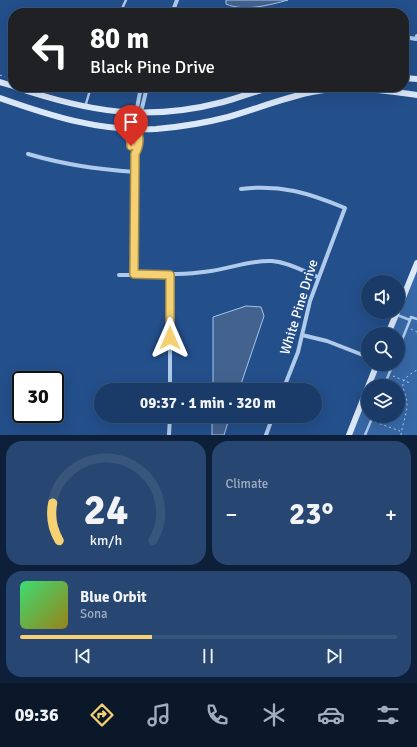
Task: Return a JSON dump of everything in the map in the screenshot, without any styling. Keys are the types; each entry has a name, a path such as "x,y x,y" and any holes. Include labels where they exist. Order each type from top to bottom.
{"street":[{"path":"409,38 416,39 417,36"},
{"path":"29,92 59,102 101,111 138,114 197,108 255,92"},
{"path":"135,154 139,147 137,103 140,92"},
{"path":"138,114 142,108 146,92"},
{"path":"0,98 77,122 100,126 155,129 200,123 226,117 294,96 315,92"},
{"path":"402,92 417,95"},
{"path":"134,274 135,154 131,146 131,133 137,128"},
{"path":"28,154 58,163 91,169 135,172"},
{"name":"White Pine Drive","path":"240,189 272,187 292,190 345,208 318,277 310,301 302,335 285,383"},
{"path":"119,275 170,275 211,272 252,262 272,261 294,267 318,277"},
{"path":"405,292 417,263"},
{"path":"170,275 170,383"},
{"path":"302,335 319,339 361,354"},
{"path":"349,435 361,410"},
{"path":"169,435 170,423"},
{"path":"266,435 270,423"}],"lane":[{"path":"84,107 89,92"},
{"path":"405,317 410,320"},
{"path":"405,332 411,317 417,319"},
{"path":"386,379 390,371"},
{"path":"365,435 370,423"}],"path":[{"path":"407,327 417,332"},
{"path":"405,380 408,375 417,370"},
{"path":"388,374 399,379"},
{"path":"405,381 410,383"},
{"path":"405,400 407,407 405,415"},
{"path":"379,423 401,431"},
{"path":"401,435 403,423"}],"shaded area":[{"path":"226,0 288,0 265,6 249,8 226,4"},
{"path":"417,265 417,435 349,435 361,405 361,423 405,423 405,379 372,379 375,371 405,371 405,327 392,327 395,319 405,319 405,295"},
{"path":"246,306 261,307 264,316 241,383 213,383 213,317"},
{"path":"212,423 228,423 224,435 212,435"}],"route":[{"path":"131,146 131,133 137,128 139,133 139,147 135,154 134,274 170,275 170,338"}]}
